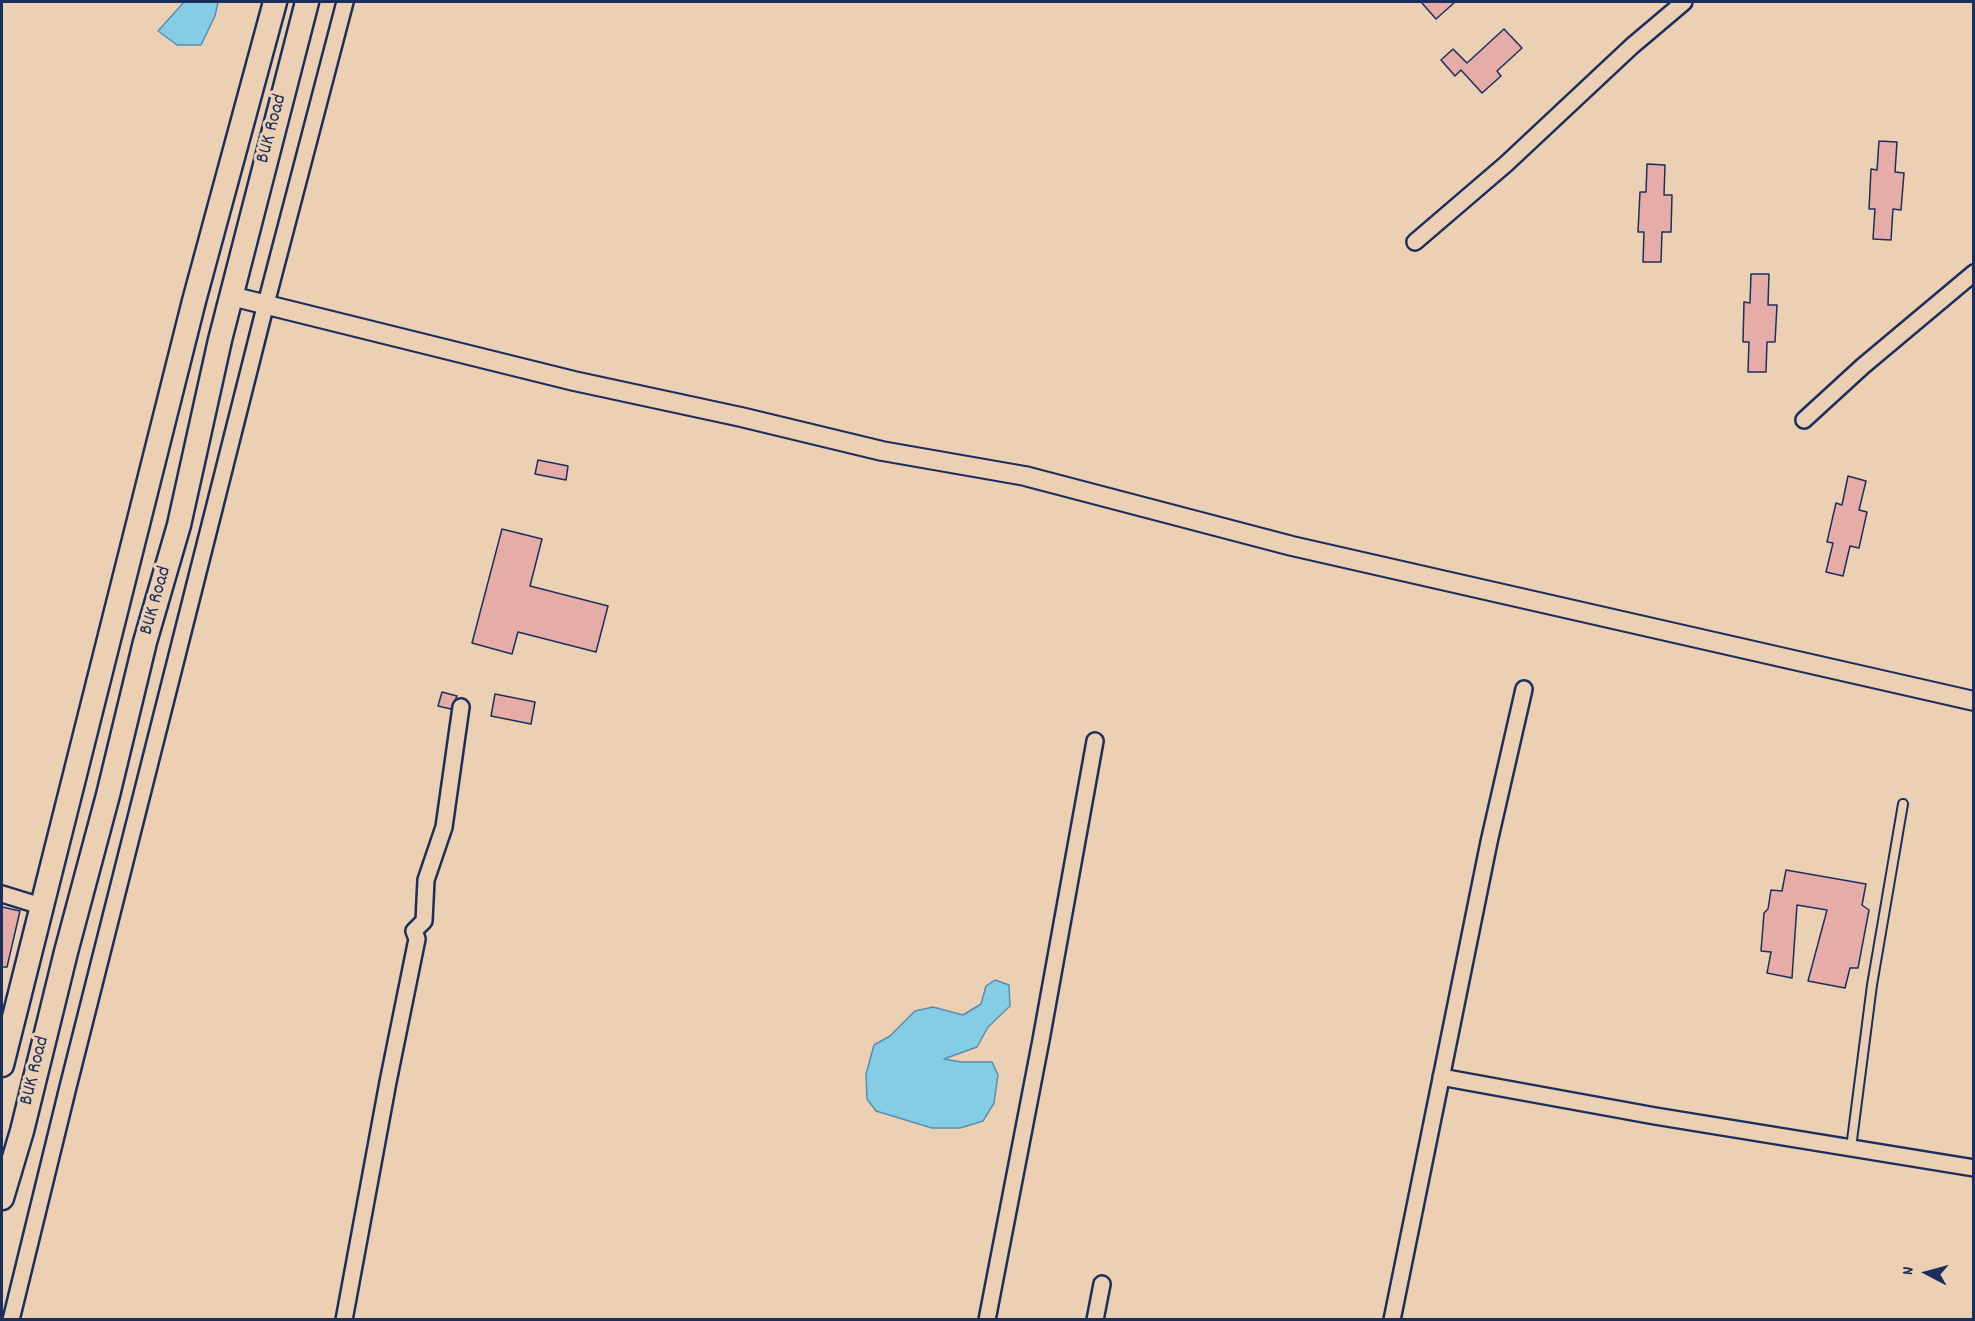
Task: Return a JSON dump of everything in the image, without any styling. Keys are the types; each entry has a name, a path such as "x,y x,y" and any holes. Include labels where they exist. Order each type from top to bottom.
{"main road":[{"name":"BUK Road","path":"2,1065 194,301 275,2"},
{"name":"BUK Road","path":"2,1198 108,795 145,642 179,525 220,340 307,2"}],"street":[{"path":"11,1320 254,351 345,2"},
{"path":"1415,242 1506,164 1632,46 1684,2"},
{"path":"1804,420 1863,366 1974,273"},
{"path":"230,301 264,312 741,417 882,451 1025,476 1292,546 1974,701"},
{"path":"1392,1320 1489,842 1524,689"},
{"path":"344,1320 417,939 414,931 424,921 426,880 444,827 461,706"},
{"path":"987,1320 1095,741"},
{"path":"2,894 41,906"},
{"path":"1441,1077 1655,1116 1974,1168"},
{"path":"1095,1320 1102,1284"}],"lane":[{"path":"1851,1148 1872,985 1903,804"}],"water":[{"path":"184,2 218,2 215,16 201,45 177,45 158,31"},
{"path":"995,980 1009,985 1010,1006 988,1027 977,1047 944,1059 961,1062 992,1062 998,1075 994,1103 983,1121 960,1128 932,1128 876,1111 867,1099 866,1074 874,1045 890,1036 915,1011 933,1007 963,1015 981,1004 986,986"}],"building":[{"path":"1421,2 1455,2 1436,19"},
{"path":"1504,29 1522,48 1497,71 1501,76 1482,93 1461,70 1455,76 1441,60 1453,49 1467,63"},
{"path":"1879,141 1897,142 1895,172 1904,173 1901,210 1893,209 1891,240 1873,239 1875,209 1869,209 1871,169 1877,170"},
{"path":"1647,164 1665,165 1664,195 1672,195 1671,232 1662,232 1661,262 1643,262 1644,232 1638,232 1640,192 1646,192"},
{"path":"1751,274 1769,274 1768,305 1777,305 1775,342 1767,342 1766,372 1748,372 1749,342 1743,342 1744,302 1750,303"},
{"path":"538,460 568,466 566,480 535,474"},
{"path":"1848,476 1866,481 1859,510 1867,512 1859,548 1850,546 1843,576 1826,572 1833,543 1827,542 1836,503 1842,505"},
{"path":"502,529 542,539 530,586 608,606 596,652 518,632 512,654 472,643"},
{"path":"442,692 457,696 451,709 438,706"},
{"path":"495,694 535,702 531,724 491,716"},
{"path":"1786,870 1866,884 1862,905 1869,910 1858,968 1850,968 1845,988 1808,981 1827,910 1797,905 1792,978 1767,973 1771,952 1761,951 1764,913 1768,909 1771,890 1782,891"},
{"path":"2,907 20,911 7,967 2,967"}]}
